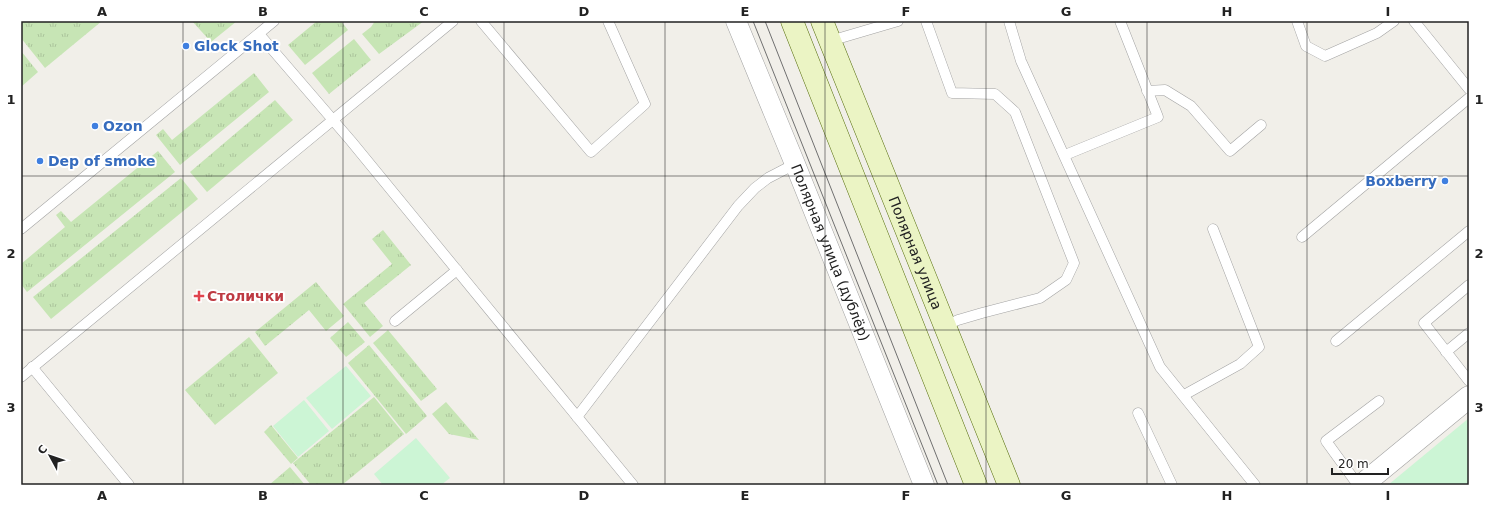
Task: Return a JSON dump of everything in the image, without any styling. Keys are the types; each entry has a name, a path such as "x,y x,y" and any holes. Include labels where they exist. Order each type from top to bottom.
{"main road":[{"name":"Полярная улица","path":"792,21 976,485"},
{"name":"Полярная улица","path":"826,31 1009,485"}],"street":[{"name":"Полярная улица (дублёр)","path":"736,21 796,164 924,485"},
{"path":"1362,485 1469,397"}],"lane":[{"path":"21,229 274,21"},
{"path":"21,377 453,21"},
{"path":"481,21 591,152 645,104 608,21"},
{"path":"826,31 898,21"},
{"path":"926,21 952,93 995,94 1015,112 1074,263 1066,280 1040,298 982,312 944,326"},
{"path":"1008,21 1021,61 1160,367 1255,485"},
{"path":"1065,155 1158,117 1120,21"},
{"path":"1297,21 1306,46 1325,56 1376,33 1394,21"},
{"path":"1414,21 1469,89"},
{"path":"259,34 333,121 633,485"},
{"path":"1147,91 1165,90 1191,106 1230,151 1261,125"},
{"path":"1302,238 1469,98"},
{"path":"577,417 738,206 755,188 768,178 796,164"},
{"path":"1184,395 1240,364 1259,347 1213,229"},
{"path":"1336,341 1469,231"},
{"path":"395,321 456,270"},
{"path":"1469,285 1424,323 1469,381"},
{"path":"1446,352 1469,332"},
{"path":"32,368 129,485"},
{"path":"1358,485 1326,441 1379,401"},
{"path":"1138,413 1172,485"}],"green space":[{"path":"21,21 102,21 45,68 21,38"},
{"path":"192,21 237,21 211,42"},
{"path":"317,21 341,21 348,30 305,65 288,45"},
{"path":"375,21 424,21 379,54 362,34 371,27"},
{"path":"354,39 371,60 329,94 312,73"},
{"path":"21,51 38,72 21,87"},
{"path":"254,73 269,92 180,165 156,135 163,129 172,140"},
{"path":"275,100 293,120 207,192 190,172"},
{"path":"158,151 175,172 27,292 21,284 21,264 65,227 56,215 61,211 71,222"},
{"path":"181,178 198,199 51,319 33,297"},
{"path":"383,230 411,265 364,303 383,326 370,337 343,304 392,264 372,239"},
{"path":"316,282 344,316 326,331 309,310 265,346 255,332"},
{"path":"348,322 365,342 346,357 330,338"},
{"path":"388,330 437,389 421,401 373,343"},
{"path":"249,337 278,373 215,425 185,390"},
{"path":"369,345 427,416 406,434 348,363"},
{"path":"346,366 371,396 332,429 306,398"},
{"path":"374,397 404,434 342,485 311,485 293,463"},
{"path":"304,400 329,431 298,457 273,426"},
{"path":"446,402 479,440 449,434 432,414"},
{"path":"1469,418 1469,485 1388,485"},
{"path":"271,425 298,458 291,464 264,432"},
{"path":"416,438 450,478 441,485 383,485 374,474"},
{"path":"290,467 305,485 269,485"}],"tram line":[{"path":"753,21 938,485"},
{"path":"765,21 948,485"}],"place":[{"name":"Glock Shot","path":"186,46"},
{"name":"Ozon","path":"95,126"},
{"name":"Dep of smoke","path":"40,161"},
{"name":"Boxberry","path":"1445,181"},
{"name":"Столички","path":"199,296"}]}
